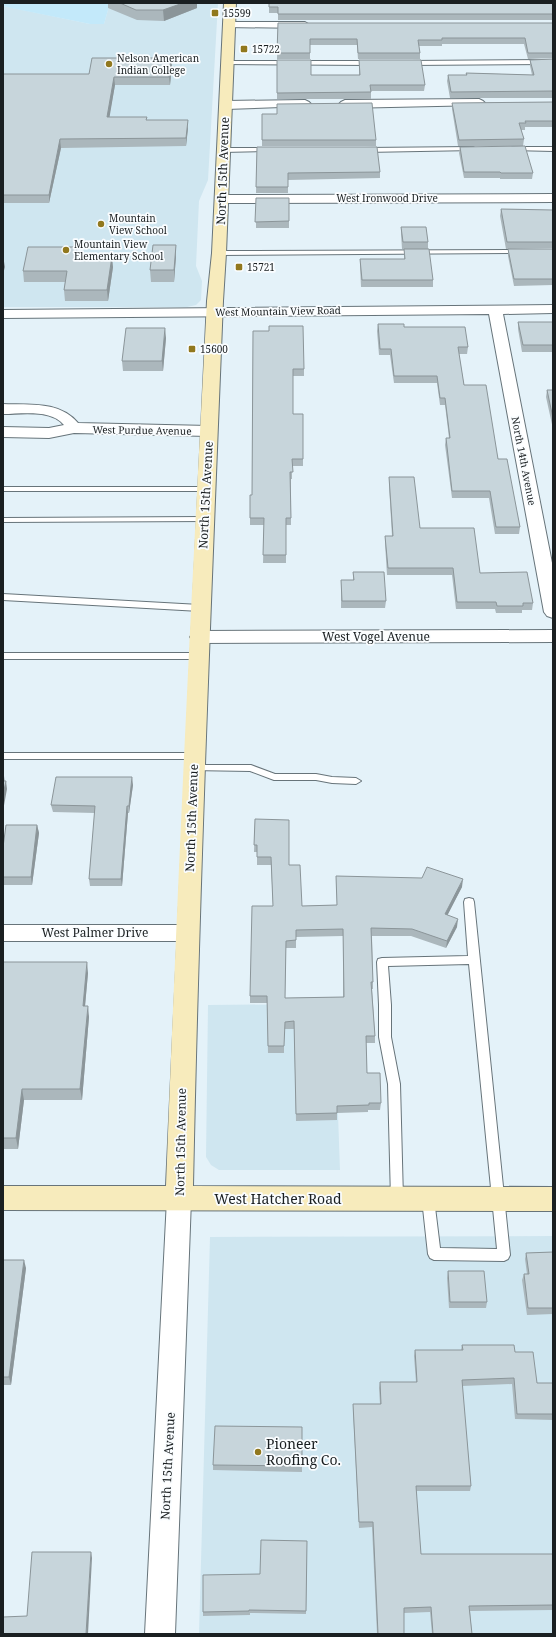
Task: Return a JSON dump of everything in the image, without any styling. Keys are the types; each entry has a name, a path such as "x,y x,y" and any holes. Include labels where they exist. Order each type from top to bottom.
{"street":[{"name":"North 15th Avenue","path":"160,1634 179,1199 187,933 200,608 219,253 230,3"},
{"path":"229,25 318,25"},
{"path":"331,104 490,103"},
{"path":"226,105 315,104"},
{"name":"West Ironwood Drive","path":"221,199 553,198"},
{"name":"North 14th Avenue","path":"495,310 553,612"},
{"name":"West Mountain View Road","path":"3,314 553,310"},
{"path":"3,408 48,410 66,418 74,428"},
{"name":"West Purdue Avenue","path":"3,432 49,433 74,428 209,431"},
{"name":"West Vogel Avenue","path":"199,637 553,636"},
{"name":"West Palmer Drive","path":"3,933 187,933"},
{"name":"West Hatcher Road","path":"3,1198 553,1199"}],"lane":[{"path":"402,63 553,62"},
{"path":"228,63 378,63"},
{"path":"357,150 482,149"},
{"path":"506,149 553,149"},
{"path":"223,150 278,150"},
{"path":"219,253 529,252"},
{"path":"3,489 206,489"},
{"path":"3,520 205,518"},
{"path":"3,597 200,608"},
{"path":"3,656 198,656"},
{"path":"3,756 194,762 251,768 274,777 316,777 332,780 356,781"},
{"path":"428,1199 434,1254 504,1254 488,1108 469,902"},
{"path":"397,1199 394,1084 385,1037 385,1005 382,962 474,960"}],"shaded area":[{"path":"3,3 110,3 104,24 90,24 11,8 3,6"},
{"path":"110,3 218,3 208,180 199,201 196,266 202,281 201,300 196,305 187,307 3,307 3,6 90,24 104,24"},
{"path":"334,1004 340,1170 219,1170 211,1165 206,1157 208,1005"},
{"path":"553,1236 553,1634 199,1634 210,1237"}],"building":[{"path":"120,3 183,3 163,10 136,10"},
{"path":"269,3 553,3 553,14 278,14 278,7 269,7"},
{"path":"278,23 553,23 553,53 528,53 525,38 442,38 442,40 418,40 420,53 358,53 357,39 310,39 310,53 277,53"},
{"path":"92,58 171,58 169,77 114,77 107,117 147,117 146,120 188,120 186,138 60,139 49,195 3,195 3,74 89,74"},
{"path":"553,59 553,91 451,92 448,75 467,75 466,73 534,75 530,60"},
{"path":"277,60 311,60 311,75 360,75 359,60 421,60 425,85 370,85 371,92 277,93"},
{"path":"553,102 553,121 525,121 526,123 519,123 524,139 459,140 452,103"},
{"path":"372,103 376,140 262,140 262,114 277,114 277,104"},
{"path":"525,146 533,173 464,172 460,147"},
{"path":"257,147 377,147 380,172 288,173 288,187 256,187"},
{"path":"256,198 289,198 289,221 255,222"},
{"path":"501,209 553,210 553,242 507,242"},
{"path":"401,227 426,227 428,242 403,242"},
{"path":"153,245 176,245 174,270 150,270"},
{"path":"28,247 77,247 76,256 112,256 107,290 64,290 67,271 23,271"},
{"path":"404,249 429,249 433,280 362,280 360,259 405,259"},
{"path":"508,249 553,249 553,279 514,279"},
{"path":"518,322 553,322 553,345 523,345"},
{"path":"378,324 404,324 404,327 465,327 468,347 458,347 464,385 486,385 498,459 507,459 520,527 496,527 490,491 452,491 446,438 450,438 445,398 440,398 437,376 394,376 391,349 380,349"},
{"path":"269,326 303,326 304,369 293,369 293,414 303,414 303,459 292,459 293,472 290,472 291,518 286,518 286,555 263,555 264,518 250,518 250,495 252,495 253,331 269,331"},
{"path":"126,328 165,328 162,361 122,361"},
{"path":"547,390 553,390 553,418"},
{"path":"389,477 414,477 420,528 474,528 480,573 527,572 533,603 523,603 523,606 497,606 496,602 457,602 453,568 388,568 385,536 393,536"},
{"path":"353,572 384,572 386,601 342,601 341,580 354,580"},
{"path":"56,777 132,777 129,806 127,806 121,879 89,879 95,806 51,805"},
{"path":"3,781 6,781 3,795"},
{"path":"255,819 289,820 289,865 300,865 302,906 337,905 336,876 422,878 427,867 463,879 445,914 458,919 447,941 412,929 371,928 373,982 371,982 375,1036 366,1036 367,1073 380,1073 381,1103 337,1106 337,1113 296,1114 294,1021 285,1022 284,1046 268,1046 267,996 250,996 252,906 273,906 271,857 257,857 257,845 254,845","holes":["343,929 344,997 285,998 286,941 296,940 296,930"]},
{"path":"6,825 37,825 31,877 3,877 3,847"},
{"path":"3,962 87,962 83,1006 88,1006 80,1089 22,1089 16,1138 3,1138"},
{"path":"553,1252 553,1308 528,1308 524,1274 529,1274 526,1253"},
{"path":"3,1260 24,1260 9,1377 3,1377"},
{"path":"448,1271 484,1271 487,1302 450,1302"},
{"path":"462,1345 514,1345 515,1352 533,1352 537,1383 553,1383 553,1414 517,1414 514,1378 462,1380 471,1486 416,1486 421,1554 553,1554 553,1605 469,1606 472,1634 433,1634 431,1607 404,1608 404,1634 378,1634 373,1522 359,1522 353,1404 381,1404 380,1382 417,1382 415,1350 463,1350"},
{"name":"Pioneer Roofing Co.","path":"215,1426 302,1427 302,1466 213,1465"},
{"path":"261,1540 307,1541 306,1611 249,1610 203,1612 203,1575 260,1574"},
{"path":"32,1552 91,1552 86,1634 3,1634 3,1617 27,1616"}],"place":[{"name":"15599","path":"215,13"},
{"name":"15722","path":"244,49"},
{"name":"Nelson American Indian College","path":"109,64"},
{"name":"Mountain View School","path":"101,224"},
{"name":"Mountain View Elementary School","path":"66,250"},
{"name":"15721","path":"239,267"},
{"name":"15600","path":"192,349"},
{"name":"Pioneer Roofing Co.","path":"258,1452"}]}
